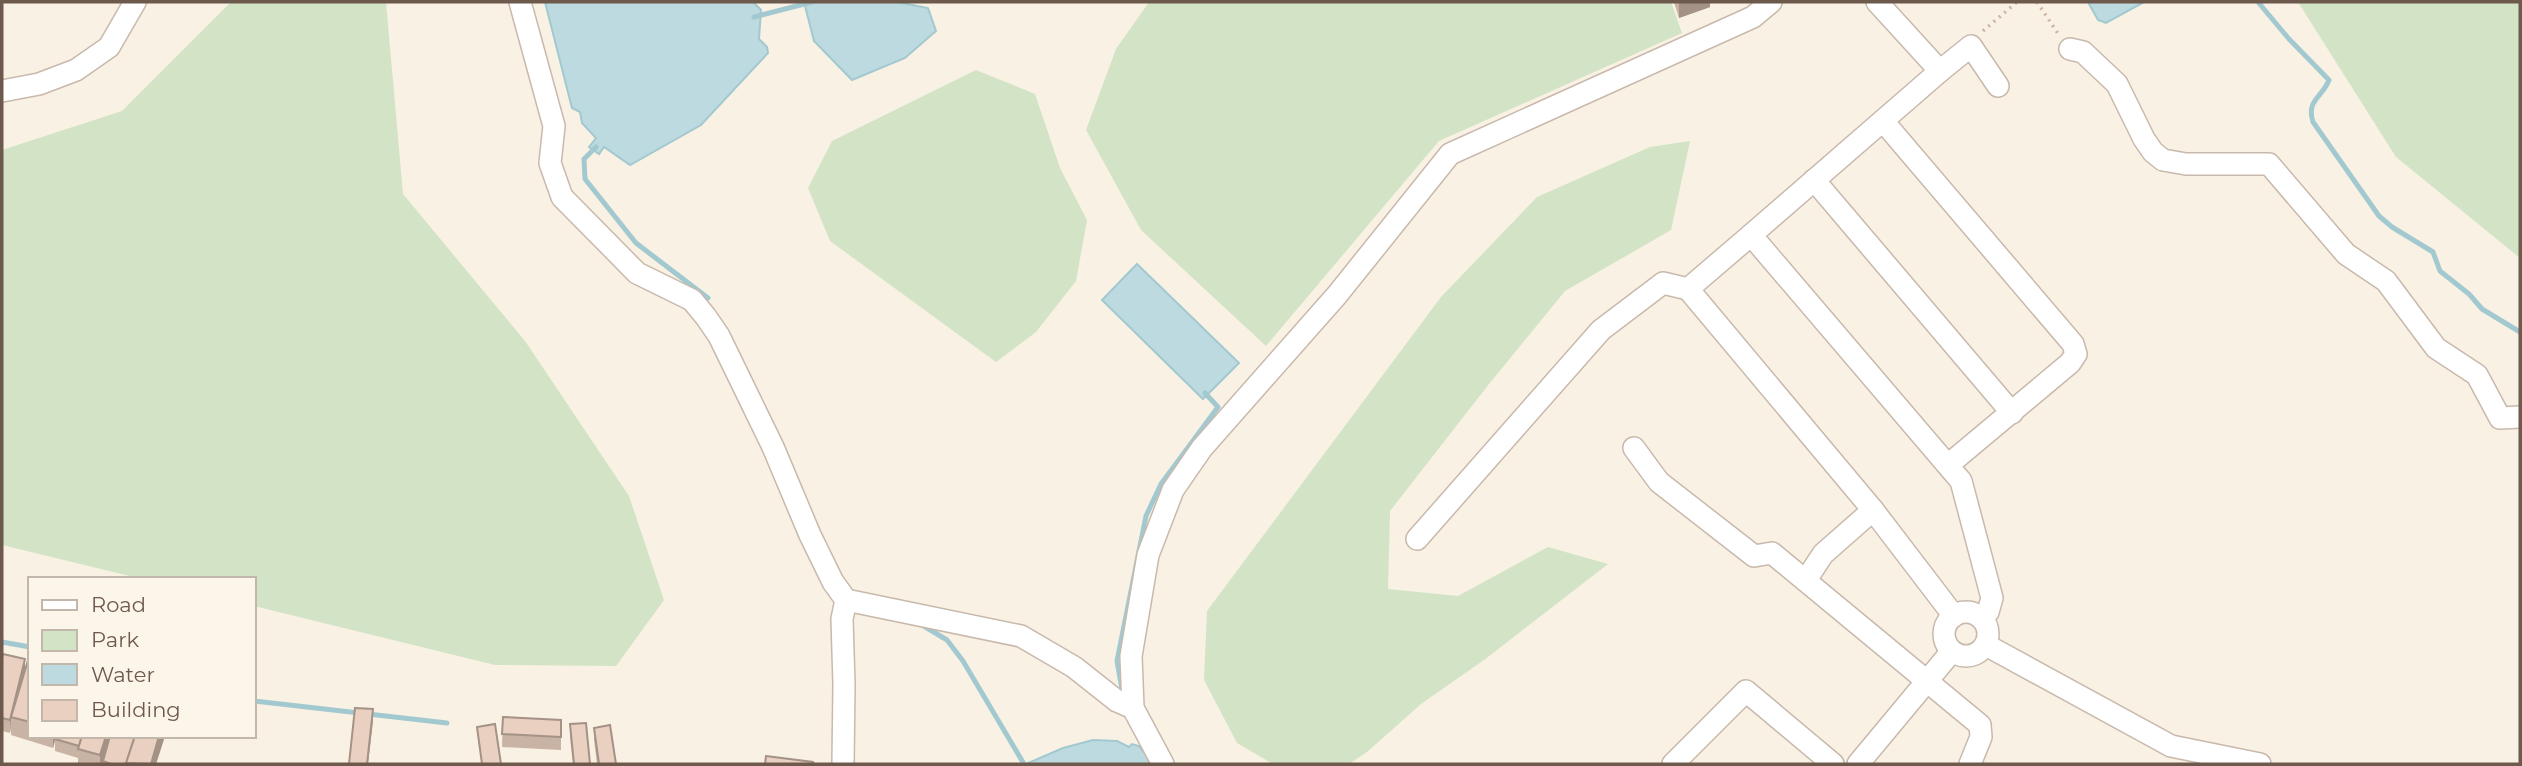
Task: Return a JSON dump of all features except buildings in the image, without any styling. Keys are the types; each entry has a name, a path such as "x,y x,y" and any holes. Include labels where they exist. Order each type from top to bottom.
{"street":[{"path":"2,91 39,84 76,70 109,47 135,2"},
{"path":"520,2 554,126 550,163 562,197 637,273 692,300 706,317 719,336 773,447 833,582 846,600 1021,636 1074,667 1117,701 1133,708"},
{"path":"1163,764 1133,708 1131,656 1148,555 1173,490 1202,448 1337,295 1450,154 1753,17 1771,2"},
{"path":"1877,2 1940,71"},
{"path":"1688,289 1971,46 1998,86"},
{"path":"2070,49 2083,52 2117,84 2144,139 2163,160 2186,164 2269,163 2346,254 2386,281 2436,348 2477,375 2500,418 2520,416"},
{"path":"1883,121 2073,344 2076,354 2070,363 1948,465"},
{"path":"1814,180 2012,413"},
{"path":"1751,235 1961,481 1992,598 1988,612 1982,619"},
{"path":"1417,539 1601,330 1662,283 1688,289 1873,510 1954,616"},
{"path":"1634,448 1659,482 1754,556 1772,553 1980,725 1981,737 1970,764"},
{"path":"1806,580 1823,554 1873,510"},
{"path":"843,764 842,619 846,600"},
{"path":"1972,612 1982,619 1989,631 1982,650 1970,656 1952,651 1944,632 1949,620 1954,616 1972,612"},
{"path":"1986,645 2171,746 2260,764"},
{"path":"1858,764 1952,651"},
{"path":"1673,764 1746,691 1833,764"}],"path":[{"path":"1971,46 1976,36 2017,2"},
{"path":"2037,2 2070,49"}],"green space":[{"path":"231,2 386,2 403,194 525,341 629,496 664,600 616,666 495,665 256,606 256,577 134,577 2,545 2,150 122,111"},
{"path":"1149,2 1671,2 1682,33 1439,141 1266,346 1141,230 1086,130 1116,49"},
{"path":"2298,2 2520,2 2520,258 2396,157"},
{"path":"976,70 1035,94 1060,168 1087,220 1076,281 1036,332 996,362 830,241 808,188 832,141"},
{"path":"1690,141 1671,230 1565,291 1390,511 1388,589 1458,596 1548,547 1608,564 1484,660 1421,704 1367,752 1349,764 1273,764 1237,743 1204,680 1207,611 1441,297 1537,197 1650,147"}],"water":[{"path":"545,2 753,2 761,10 759,39 767,47 768,53 701,125 630,165 604,147 599,154 589,147 596,138 582,123 580,112 572,108"},
{"path":"804,2 897,2 928,8 936,31 905,58 852,80 814,41"},
{"path":"2088,2 2144,2 2106,23 2098,20"},
{"path":"1137,264 1239,363 1203,399 1102,300"},
{"path":"1093,740 1117,741 1129,747 1132,744 1139,746 1153,764 1026,764 1063,748"}],"waterway":[{"path":"754,17 812,2"},
{"path":"2258,2 2329,80 2313,104 2313,122 2379,216 2433,252 2440,271 2469,294 2482,309 2520,332"},
{"path":"596,147 584,159 585,179 636,243 708,298"},
{"path":"1122,689 1117,661 1146,516 1161,484 1218,407 1205,393"},
{"path":"922,625 947,640 963,661 1024,764"},
{"path":"2,642 28,647"},
{"path":"256,701 447,723"}]}
